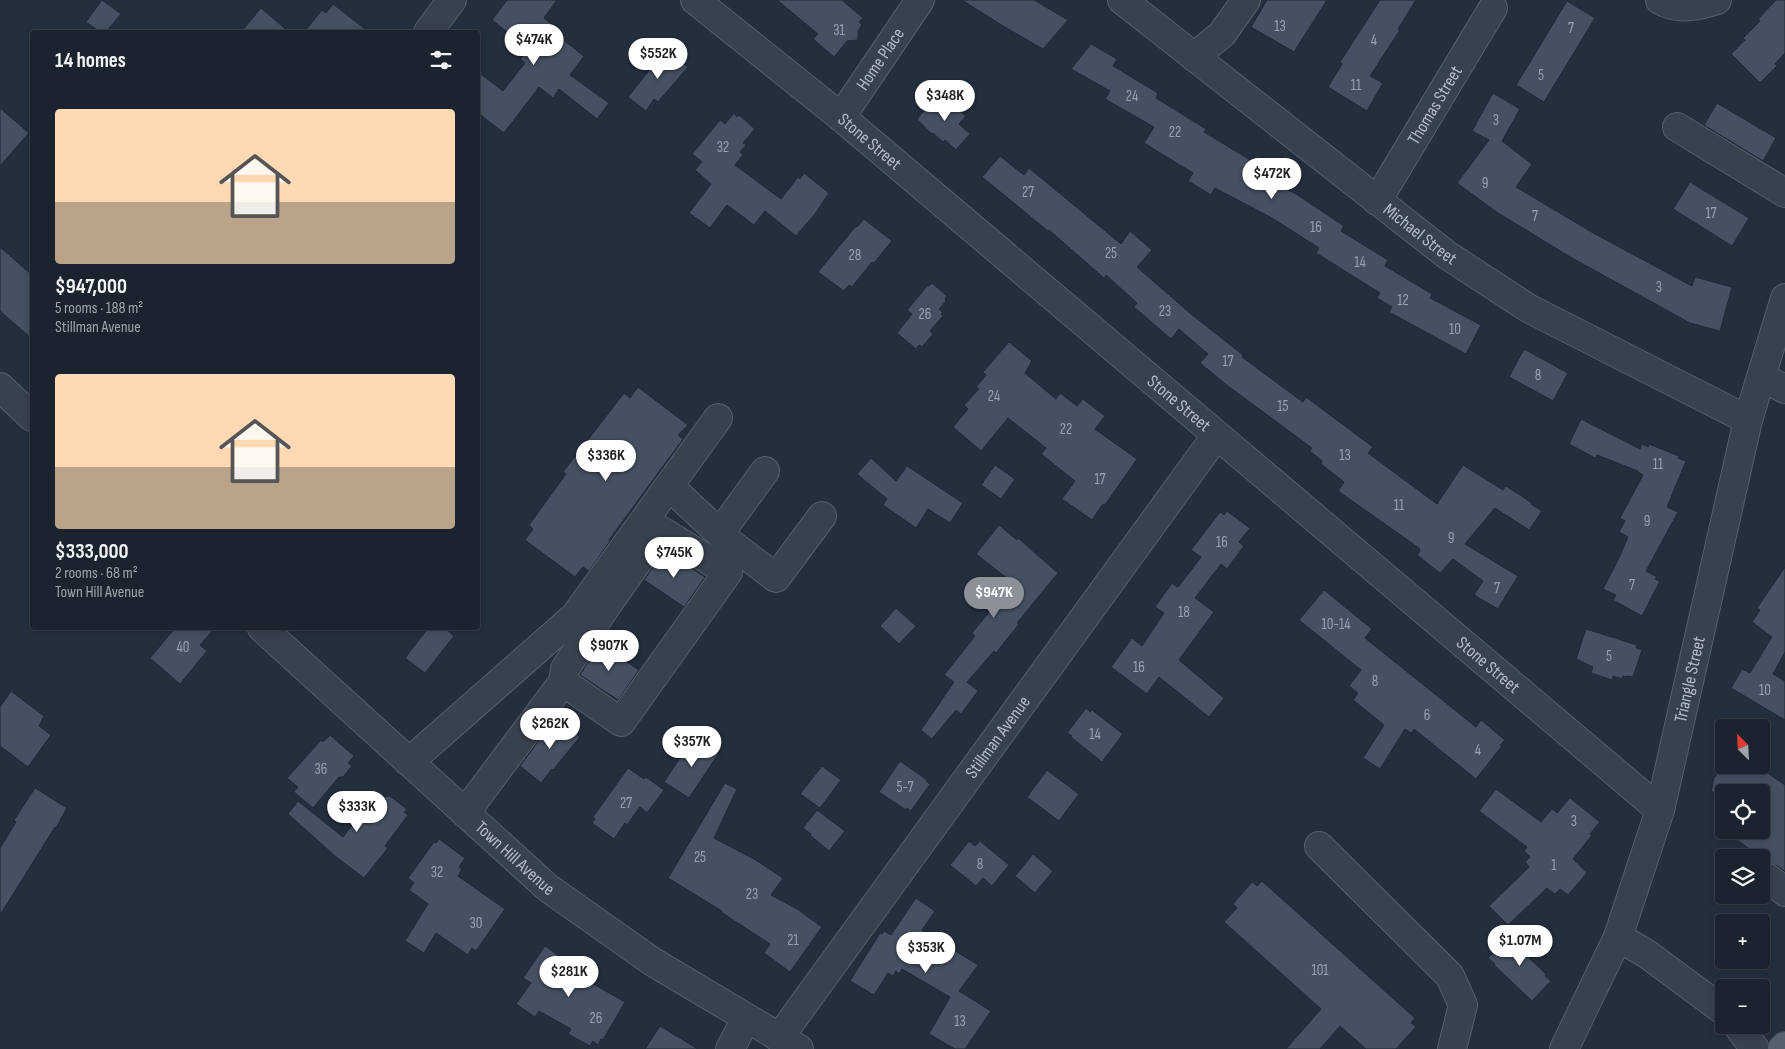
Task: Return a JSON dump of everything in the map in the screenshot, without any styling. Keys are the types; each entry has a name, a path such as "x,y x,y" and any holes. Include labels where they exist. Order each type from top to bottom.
{"main road":[{"path":"1782,1049 1785,1046"}],"street":[{"path":"430,30 452,0"},
{"name":"Stone Street","path":"695,0 841,118 1660,810"},
{"name":"Home Place","path":"841,118 920,0"},
{"name":"Michael Street","path":"1122,0 1447,255 1528,308 1748,420"},
{"path":"1194,57 1222,34 1246,0"},
{"path":"1660,0 1664,3 1679,6 1700,6 1717,0"},
{"name":"Thomas Street","path":"1377,201 1493,8"},
{"path":"1677,127 1785,193"},
{"name":"Triangle Street","path":"1564,1049 1618,937 1660,810 1748,420 1785,298"},
{"path":"1761,377 1785,389"},
{"path":"0,387 30,415"},
{"path":"409,762 575,616 718,418"},
{"name":"Stillman Avenue","path":"789,1044 1216,436"},
{"path":"720,533 765,471"},
{"path":"669,486 720,533 776,578 822,516"},
{"path":"465,813 563,682 565,669 660,530 728,572 621,722 563,682"},
{"name":"Town Hill Avenue","path":"264,630 548,888 653,962 789,1044"},
{"path":"1319,846 1450,976 1463,1005 1452,1049"},
{"path":"1618,937 1647,954 1715,1004"},
{"path":"730,1049 746,1019"},
{"path":"1744,1034 1755,1049"}],"building":[{"path":"102,0 121,14 108,30 97,30 86,22"},
{"path":"507,0 557,0 544,18 555,27 552,31 584,56 570,75 609,103 597,119 559,89 553,98 539,87 504,133 480,115 480,74 503,91 525,63 520,59 528,49 492,20"},
{"path":"777,0 842,0 863,18 859,22 862,25 858,31 858,40 847,41 834,57 813,39 818,34"},
{"path":"962,0 1034,0 1068,20 1043,49"},
{"path":"1267,0 1327,0 1294,52 1251,27"},
{"path":"1380,0 1416,0 1398,29 1400,30 1370,76 1383,83 1367,111 1328,87 1342,64 1340,62"},
{"path":"1776,0 1785,0 1785,53 1775,64 1777,66 1760,83 1731,54 1745,40 1743,38 1760,21 1758,19"},
{"path":"1567,1 1595,18 1544,102 1516,85"},
{"path":"333,4 366,30 306,30 322,10 326,13"},
{"path":"261,8 287,30 243,30"},
{"path":"1091,44 1117,59 1113,66 1158,93 1156,98 1206,129 1204,132 1252,161 1247,169 1296,194 1344,226 1341,231 1388,260 1385,266 1432,294 1430,298 1481,325 1466,354 1389,312 1392,307 1377,298 1380,293 1316,253 1319,248 1272,218 1215,188 1211,195 1188,181 1193,173 1144,143 1154,127 1105,99 1110,91 1071,69"},
{"path":"667,50 688,67 658,102 654,99 646,111 628,97"},
{"path":"939,93 966,116 959,124 970,134 956,150 945,140 943,142 932,134 917,119"},
{"path":"1493,93 1520,109 1502,141 1532,164 1516,187 1595,234 1692,286 1695,277 1732,287 1720,331 1690,323 1572,258 1498,213 1457,183 1489,140 1472,131"},
{"path":"1717,103 1776,138 1763,161 1704,125"},
{"path":"0,108 29,133 0,166"},
{"path":"734,113 755,129 743,143 746,145 740,152 743,155 735,165 781,199 798,177 800,179 804,173 829,193 815,214 796,236 765,211 754,225 727,205 710,228 689,213 711,184 695,170 702,162 692,154 720,120 725,124"},
{"path":"1000,156 1024,175 1029,168 1121,244 1130,231 1152,250 1137,267 1191,314 1243,355 1242,357 1303,402 1306,397 1373,447 1368,453 1437,504 1463,465 1503,490 1506,486 1542,511 1529,530 1495,508 1465,544 1518,576 1498,609 1474,595 1483,581 1453,559 1440,573 1417,555 1420,551 1419,548 1338,491 1344,482 1321,464 1322,461 1310,451 1312,448 1200,363 1208,354 1179,329 1171,339 1134,307 1137,303 1106,275 1104,278 1049,230 982,177"},
{"path":"1690,182 1749,218 1732,246 1673,209"},
{"path":"864,219 892,241 852,287 849,285 844,291 818,272"},
{"path":"0,247 30,273 30,337 0,311"},
{"path":"932,283 947,296 946,301 939,309 943,312 941,314 943,316 930,331 933,334 922,347 919,345 916,349 897,333 912,314 907,310 928,285"},
{"path":"1009,342 1032,361 1025,373 1056,399 1060,393 1077,406 1083,399 1105,416 1095,429 1137,459 1105,505 1103,504 1092,520 1062,499 1075,481 1041,454 1046,448 1008,418 981,451 953,427 968,409 964,405 979,389 976,387 986,375 983,372"},
{"path":"1524,349 1568,373 1553,401 1509,377"},
{"path":"638,387 688,425 678,435 683,439 609,540 589,571 583,567 575,577 525,540 533,529 529,525 566,474 563,472 624,393 630,398"},
{"path":"1581,419 1640,449 1642,444 1648,447 1649,444 1679,456 1678,458 1686,461 1667,507 1678,512 1646,571 1657,577 1655,579 1660,581 1642,616 1613,600 1616,595 1603,589 1628,537 1619,532 1625,521 1620,518 1643,475 1638,471 1597,455 1595,458 1569,444"},
{"path":"871,458 896,481 907,466 963,503 950,523 928,509 916,528 883,505 887,499 857,474"},
{"path":"995,465 1015,479 1001,499 981,485"},
{"path":"1227,511 1250,528 1239,542 1244,546 1227,569 1221,564 1195,598 1214,612 1179,660 1224,698 1209,717 1159,677 1147,694 1111,667 1132,638 1142,646 1164,613 1155,607 1172,583 1177,587 1179,586 1201,557 1191,550 1220,512 1224,515"},
{"path":"999,525 1017,540 1018,538 1058,573 1017,623 1019,624 996,653 994,651 967,682 978,691 961,714 956,710 932,739 921,730 954,682 944,675 975,636 972,633 1013,583 976,554"},
{"path":"664,551 705,577 684,607 644,580"},
{"path":"1785,567 1785,652 1773,674 1785,681 1785,720 1731,688 1742,669 1750,673 1772,637 1752,622 1760,610 1757,608"},
{"path":"1324,590 1372,629 1365,638 1476,727 1481,720 1505,740 1476,779 1414,729 1411,733 1405,729 1380,769 1363,758 1384,725 1353,700 1358,693 1349,686 1361,670 1299,620"},
{"path":"896,608 916,626 899,644 880,626"},
{"path":"1586,629 1637,645 1636,648 1642,650 1633,677 1623,676 1622,679 1613,676 1612,680 1591,673 1593,667 1576,659"},
{"path":"173,630 213,630 200,645 207,651 180,684 150,658"},
{"path":"426,630 447,630 454,636 425,673 405,658"},
{"path":"600,644 639,670 618,700 580,675"},
{"path":"11,691 44,716 39,726 51,735 28,767 0,746 0,707"},
{"path":"1086,708 1090,712 1092,710 1123,734 1102,762 1067,733"},
{"path":"556,717 580,737 541,783 520,766"},
{"path":"330,735 354,756 348,763 352,766 343,777 339,777 313,808 294,792 298,787 287,778 321,740 323,742"},
{"path":"694,737 719,753 689,798 664,782"},
{"path":"900,761 930,784 911,811 907,808 906,810 879,792"},
{"path":"822,766 841,780 820,808 800,794"},
{"path":"628,768 644,779 646,777 664,790 647,813 640,807 627,825 625,823 614,839 592,823 595,819 593,817"},
{"path":"1047,770 1079,794 1059,821 1027,797"},
{"path":"1717,774 1769,774 1785,785 1785,872 1778,866 1770,863 1770,849 1749,849 1736,839 1770,839 1770,784 1715,784 1715,792 1711,792"},
{"path":"725,783 737,789 714,838 754,859 783,878 771,895 797,909 822,927 790,972 764,953 770,944 722,911 668,878"},
{"path":"35,788 67,808 0,915 0,848 16,822 14,820"},
{"path":"1496,789 1541,822 1552,809 1557,813 1570,798 1600,822 1573,859 1587,873 1568,895 1560,889 1555,894 1547,888 1508,925 1489,906 1529,867 1525,862 1530,857 1524,851 1527,847 1479,811"},
{"path":"390,796 407,809 404,812 408,815 385,846 388,848 364,878 335,856 288,814 298,801 343,837 370,802 374,806 380,797"},
{"path":"817,810 845,831 829,851 803,828"},
{"path":"439,839 465,858 459,867 462,869 458,876 505,909 476,951 472,948 468,955 436,933 424,953 405,941 428,904 409,890 414,883 408,878 434,842 436,843"},
{"path":"969,841 975,846 980,841 1009,865 992,886 983,878 976,886 950,865"},
{"path":"1033,854 1053,871 1035,893 1015,876"},
{"path":"1262,881 1415,1018 1411,1023 1416,1027 1396,1049 1366,1049 1340,1026 1320,1049 1286,1049 1321,1009 1224,922 1237,908 1233,904 1252,882 1257,886"},
{"path":"916,898 935,911 922,930 978,965 959,991 991,1011 965,1049 955,1049 929,1034 950,997 902,969 899,974 896,971 893,976 888,973 874,995 850,981 880,933 882,934 884,931 891,935"},
{"path":"1511,933 1530,951 1526,955 1551,981 1532,1001 1488,958"},
{"path":"545,946 579,970 576,974 625,1002 603,1040 601,1039 598,1045 593,1041 590,1046 568,1034 571,1029 539,1011 535,1017 516,1004 531,983 523,978"},
{"path":"660,1026 698,1049 645,1049"}]}
